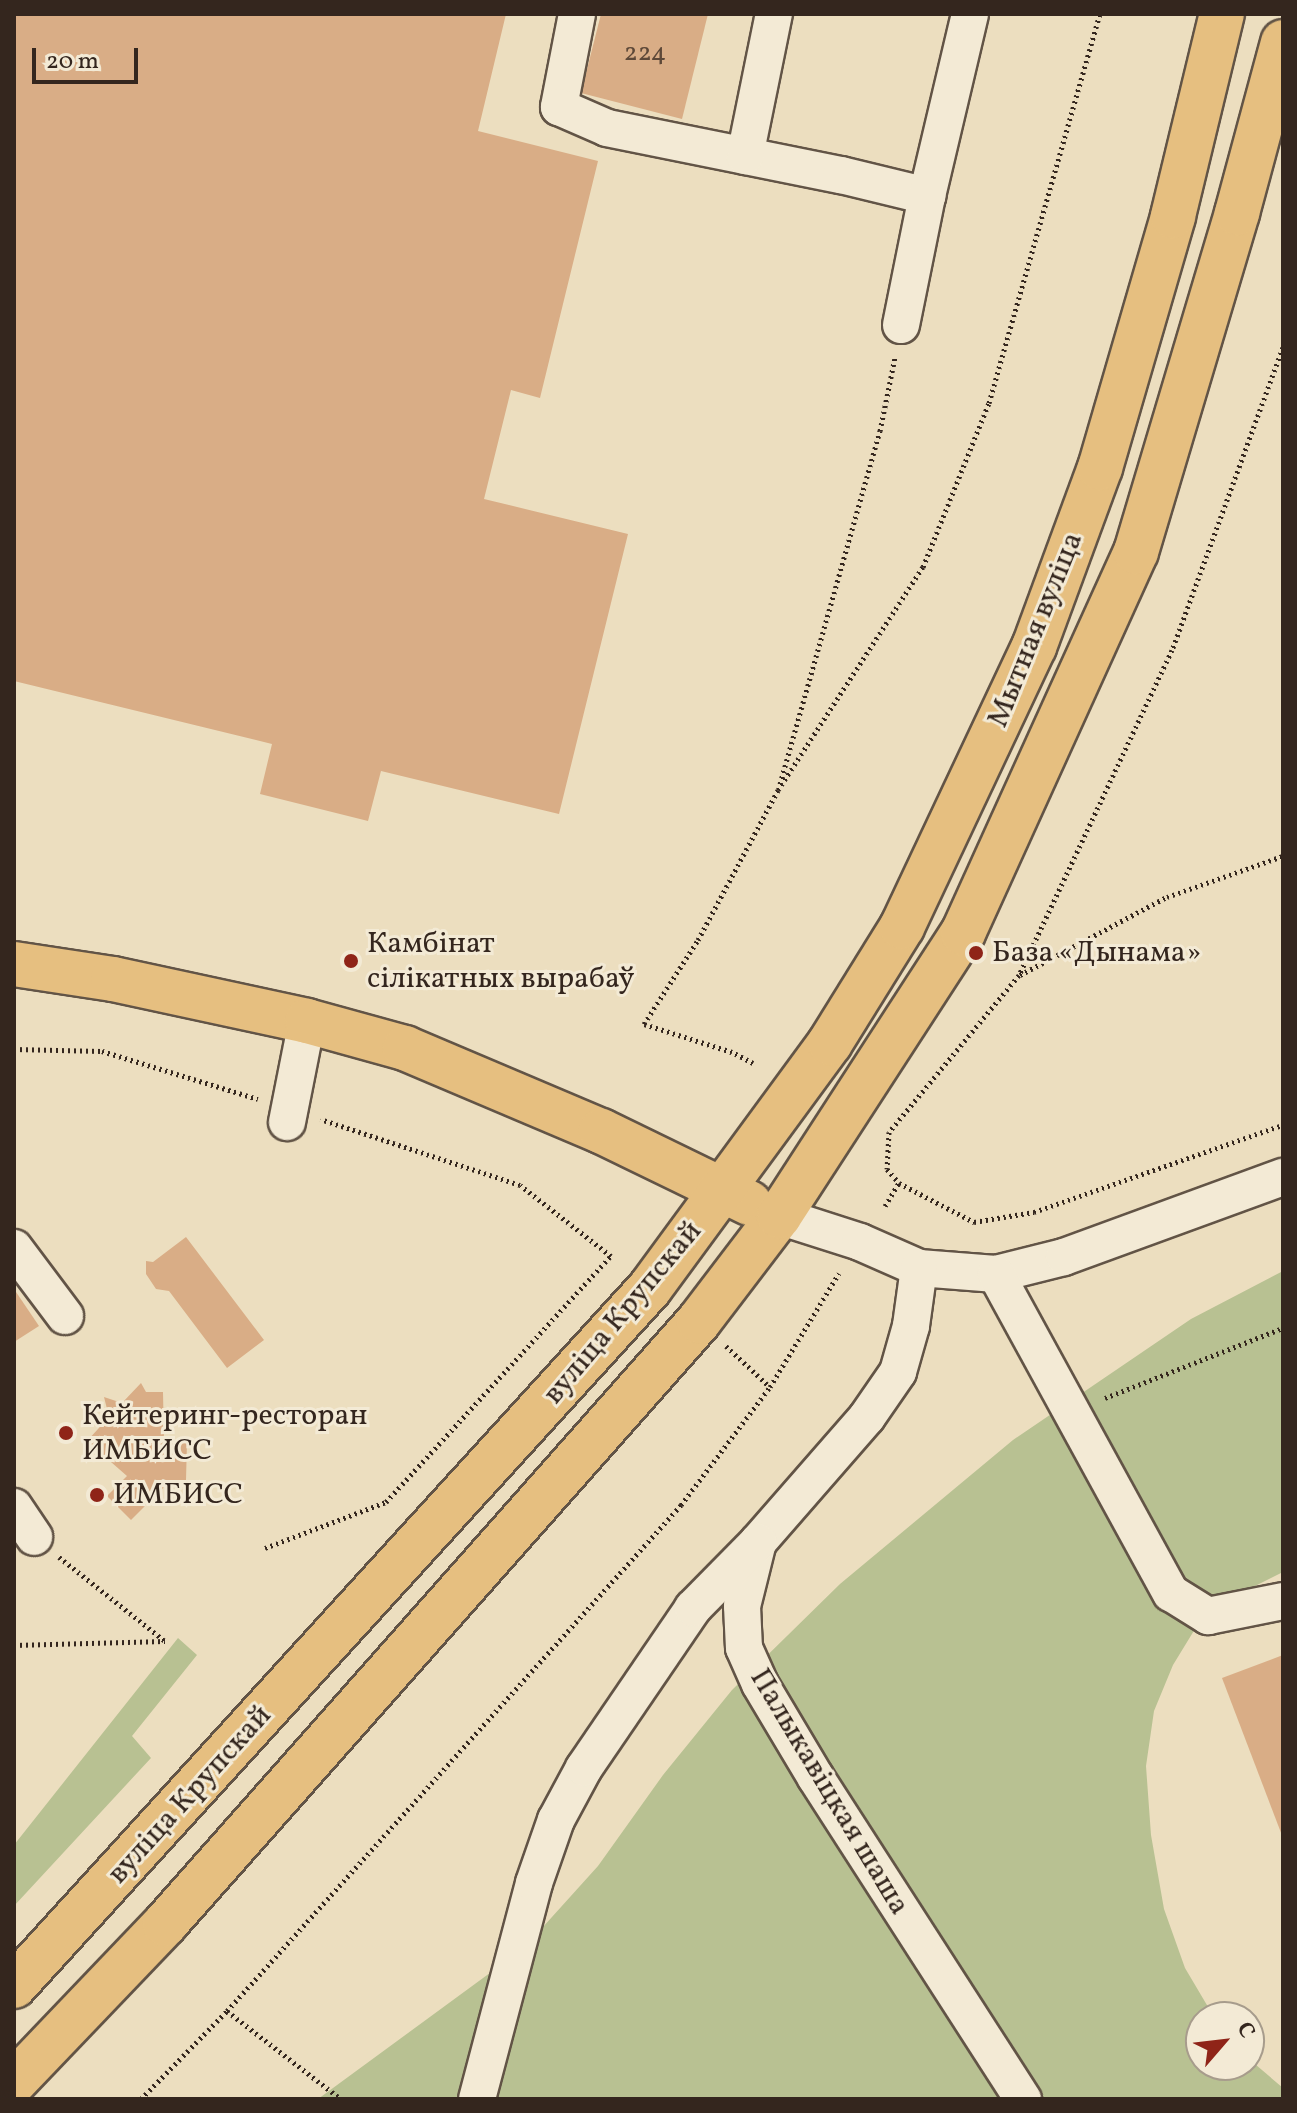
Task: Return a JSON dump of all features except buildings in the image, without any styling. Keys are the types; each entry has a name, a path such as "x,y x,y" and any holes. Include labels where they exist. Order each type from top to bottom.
{"main road":[{"name":"Мытная вуліца","path":"724,1192 830,1043 902,927 1034,647 1105,453 1173,216 1222,14"},
{"name":"Мытная вуліца","path":"779,1216 963,933 1136,552 1237,213 1283,42"},
{"name":"вуліца Крупскай","path":"14,964 113,979 307,1021 419,1053 601,1131 724,1192 650,1288 14,1986"},
{"path":"724,1192 779,1216"},
{"name":"вуліца Крупскай","path":"14,2082 165,1924 477,1575 691,1331 779,1216"}],"street":[{"path":"577,14 559,107 607,128 927,196"},
{"path":"745,156 774,14"},
{"path":"901,325 927,196 970,14"},
{"path":"287,1122 307,1021"},
{"path":"779,1216 860,1242 919,1268 996,1274 1064,1257 1283,1177"},
{"path":"14,1248 65,1316"},
{"name":"Палыкавіцкая шаша","path":"919,1268 911,1326 898,1372 867,1417 758,1542 742,1606 744,1648 760,1684 816,1778 1023,2099"},
{"path":"996,1274 1171,1593 1208,1616 1283,1601"},
{"path":"14,1507 34,1537"},
{"path":"477,2099 534,1883 556,1820 584,1768 693,1608 758,1542"}],"path":[{"path":"753,1063 732,1052 644,1024 698,940 778,790 923,567 989,403 1100,14"},
{"path":"778,790 880,431 901,325"},
{"path":"1283,347 1172,650 1019,975 889,1132 887,1169 899,1183 974,1222 1034,1212 1283,1125"},
{"path":"1019,975 1167,897 1283,856"},
{"path":"885,1206 899,1183"},
{"path":"265,1548 386,1502 611,1256"},
{"path":"141,2099 227,2011 681,1505 770,1387 839,1273"},
{"path":"1070,1411 1283,1328"},
{"path":"723,1342 770,1387"},
{"path":"14,1645 165,1641 34,1537"},
{"path":"227,2011 341,2099"}],"green space":[{"path":"1283,1271 1283,1572 1245,1591 1195,1629 1173,1665 1154,1711 1146,1766 1151,1835 1164,1909 1185,1968 1205,2001 1185,2001 1185,2081 1265,2081 1265,2073 1283,2088 1283,2099 318,2099 524,1948 598,1866 663,1775 732,1690 840,1584 1013,1440 1191,1319"},
{"path":"178,1638 197,1655 132,1736 151,1758 14,1906 14,1845"}],"place":[{"name":"База «Дынама»","path":"976,953"},
{"name":"Камбінат сілікатных вырабаў","path":"351,961"},
{"name":"Кейтеринг-ресторан ИМБИСС","path":"66,1433"},
{"name":"ИМБИСС","path":"97,1495"}]}
